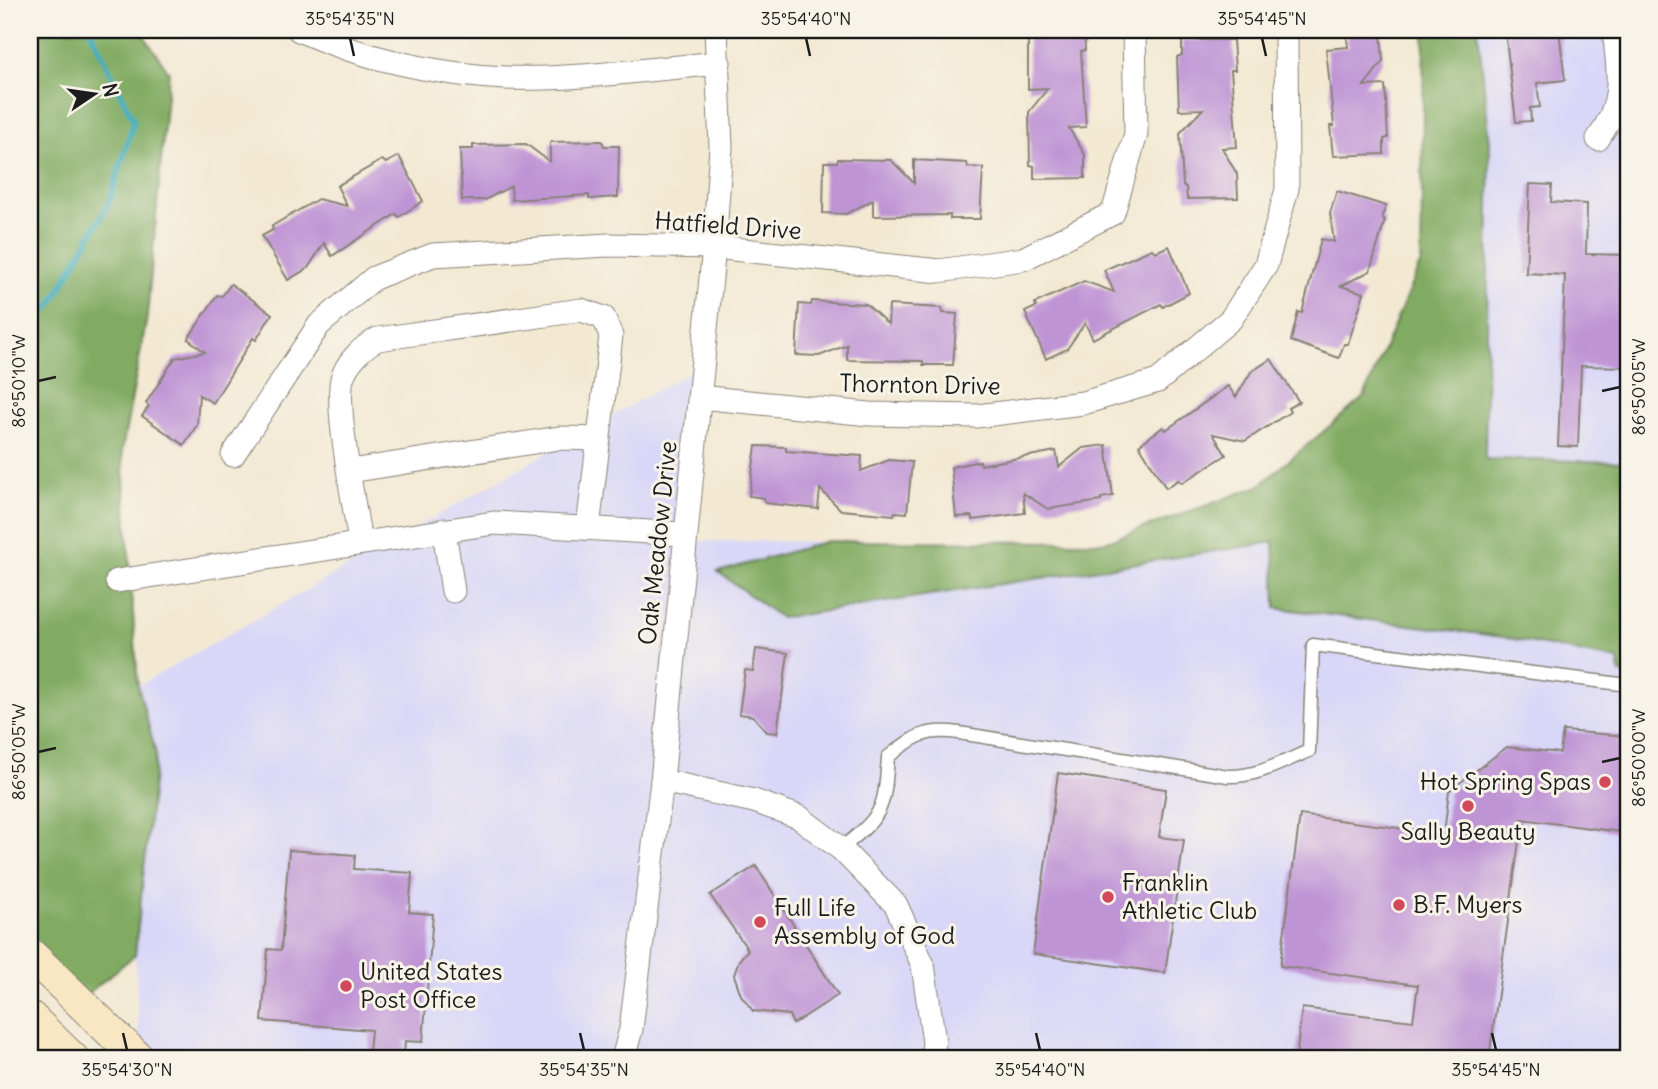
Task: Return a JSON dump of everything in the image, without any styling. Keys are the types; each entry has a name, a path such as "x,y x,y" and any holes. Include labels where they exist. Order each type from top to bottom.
{"main road":[{"path":"30,954 139,1059"},
{"path":"30,1017 74,1059"}],"street":[{"path":"299,30 329,43 424,67 506,78 719,63"},
{"name":"Oak Meadow Drive","path":"623,1059 631,1029 662,781 714,247 721,147 716,30"},
{"name":"Hatfield Drive","path":"233,455 319,325 374,278 433,255 500,249 608,245 714,247 939,271 1023,259 1113,213 1136,134 1135,30"},
{"name":"Thornton Drive","path":"699,397 869,414 977,416 1083,403 1158,381 1231,319 1266,265 1287,189 1286,30"},
{"path":"1598,139 1610,122 1620,92 1614,30"},
{"path":"360,543 341,402 342,379 368,344 377,339 581,310 594,312 604,318 611,336 588,528"},
{"path":"350,471 559,438 599,439"},
{"path":"117,581 494,523 684,534"},
{"path":"444,530 453,591"},
{"path":"662,781 754,801 799,817 841,849 896,905 923,965 934,1042 932,1059"}],"lane":[{"path":"841,849 875,821 882,808 888,757 914,736 942,730 1241,776 1308,751 1313,645 1628,685"}],"shaded area":[{"path":"1424,30 1628,30 1628,1059 140,1059 135,955 156,754 138,686 703,364 685,541 1105,542 1259,486 1364,397 1421,262"}],"green space":[{"path":"30,30 140,30 169,72 147,317 122,450 138,686 156,754 135,955 79,1001 30,954"},
{"path":"1424,30 1478,30 1490,143 1485,459 1628,462 1628,674 1620,673 1618,660 1504,637 1276,608 1274,542 781,618 718,572 828,541 1105,542 1259,486 1364,397 1421,262"}],"building":[{"path":"1032,30 1084,30 1085,50 1081,51 1086,127 1069,128 1085,155 1085,178 1034,179 1034,166 1030,165 1029,112 1048,88 1028,89 1028,36"},
{"path":"1346,30 1381,32 1383,61 1364,86 1385,85 1388,138 1384,139 1384,154 1333,156 1330,126 1334,126 1326,49 1348,47"},
{"path":"1505,30 1559,30 1565,80 1537,83 1540,107 1530,108 1531,121 1516,122"},
{"path":"1182,40 1233,40 1235,70 1231,70 1237,147 1222,148 1237,174 1238,198 1187,199 1186,187 1183,186 1180,133 1203,109 1179,110 1177,57 1182,55"},
{"path":"602,141 604,146 619,146 618,197 589,199 589,195 512,200 511,186 485,200 462,200 460,149 473,149 473,145 526,144 550,162 550,142"},
{"path":"399,156 423,201 399,217 396,214 332,256 324,243 308,268 288,280 262,236 273,230 272,226 318,199 347,206 337,186 382,160 386,163"},
{"path":"838,159 891,160 914,183 914,160 967,163 968,167 983,168 980,219 950,219 950,215 873,216 873,200 846,214 823,213 824,162 837,162"},
{"path":"1530,184 1552,185 1551,202 1587,204 1586,254 1628,255 1628,367 1581,366 1578,447 1558,446 1565,275 1526,273"},
{"path":"1337,191 1386,206 1382,217 1385,220 1370,271 1341,286 1364,293 1348,344 1344,344 1339,358 1291,341 1298,312 1302,313 1321,239 1334,242 1330,213"},
{"path":"1169,246 1189,293 1163,307 1161,304 1093,339 1085,323 1067,349 1046,359 1025,312 1036,307 1035,303 1084,281 1114,292 1104,270 1152,249 1155,252"},
{"path":"231,284 272,314 256,340 253,338 213,403 199,395 197,425 184,445 142,416 149,406 146,403 175,358 205,352 188,339 217,295 222,296"},
{"path":"812,301 866,304 888,324 889,305 942,308 943,313 957,314 953,365 923,365 923,361 847,360 847,345 819,356 796,355 799,304 811,305"},
{"path":"1271,359 1299,402 1288,408 1290,412 1245,441 1213,434 1226,455 1182,483 1178,480 1166,488 1139,445 1163,427 1166,430 1228,386 1236,397 1251,372"},
{"path":"1106,445 1113,496 1101,498 1101,501 1048,509 1023,493 1025,513 973,520 971,516 956,517 951,467 980,461 981,465 1056,451 1059,467 1083,448"},
{"path":"756,446 786,447 786,451 862,456 861,471 889,460 912,462 907,513 895,512 894,515 841,510 820,489 818,509 765,503 764,498 749,496"},
{"path":"756,649 788,653 777,733 767,732 753,716 739,714 745,670 753,671"},
{"path":"1563,731 1628,736 1628,833 1522,819 1489,1059 1296,1059 1302,1008 1413,1021 1418,985 1280,966 1300,815 1444,834 1449,791 1507,747 1560,753"},
{"name":"Franklin Athletic Club","path":"1058,773 1166,789 1159,837 1184,840 1165,973 1033,954"},
{"name":"United States Post Office","path":"289,850 355,855 354,869 412,873 409,912 433,914 423,1042 405,1041 404,1055 369,1052 371,1030 262,1021 268,949 281,950"},
{"name":"Full Life Assembly of God","path":"756,866 838,995 793,1024 789,1015 753,1011 741,995 734,975 739,960 748,950 710,895"}],"waterway":[{"path":"30,328 51,305 109,203 134,121 90,30"}],"place":[{"name":"Hot Spring Spas","path":"1605,782"},
{"name":"Sally Beauty","path":"1468,806"},
{"name":"Franklin Athletic Club","path":"1108,897"},
{"name":"B.F. Myers","path":"1399,905"},
{"name":"Full Life Assembly of God","path":"760,922"},
{"name":"United States Post Office","path":"346,986"}]}
